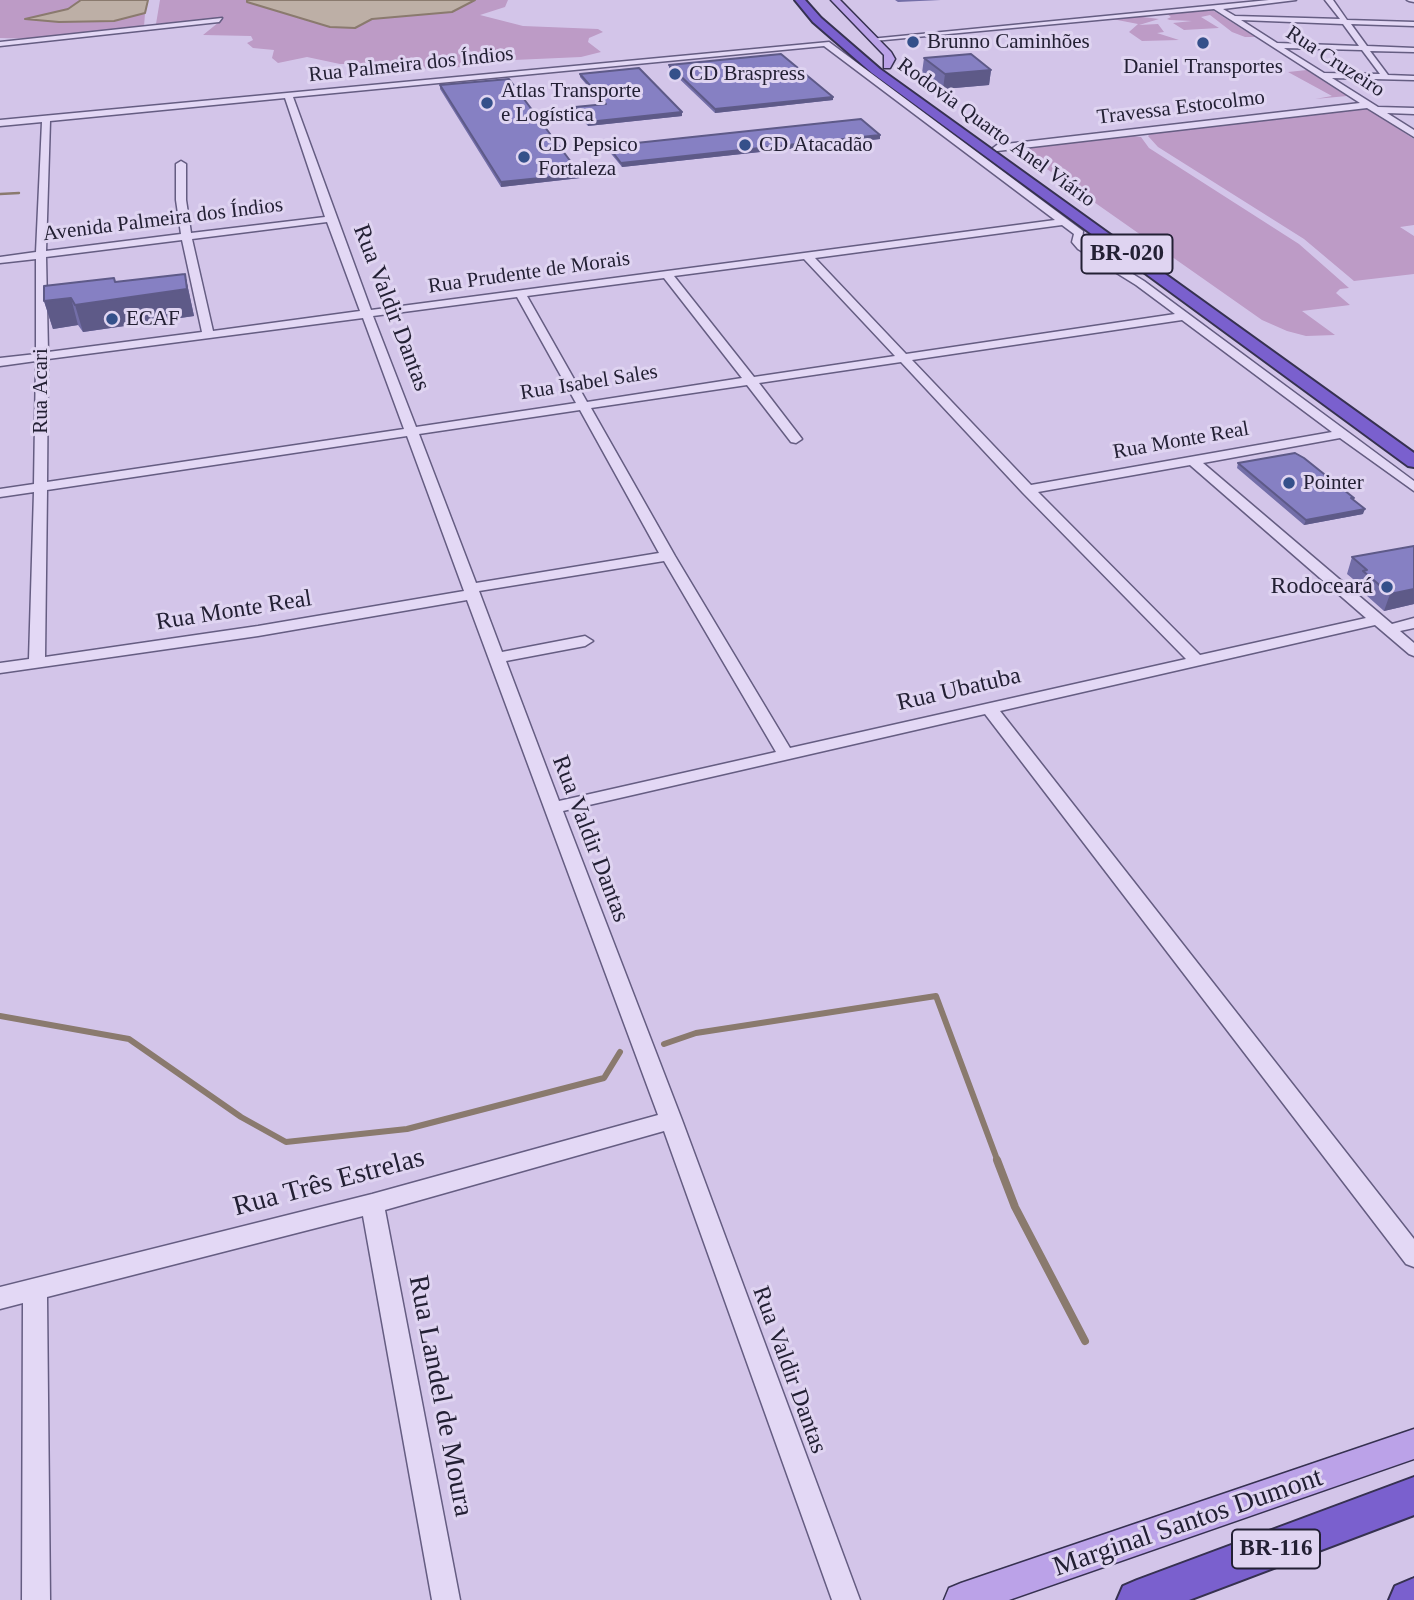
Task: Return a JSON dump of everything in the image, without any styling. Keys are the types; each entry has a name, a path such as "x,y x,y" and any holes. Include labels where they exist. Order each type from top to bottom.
{"highway":[{"path":"790,0 790,5 834,43 867,40"},
{"name":"Rodovia Quarto Anel Viário","path":"800,0 834,43 1414,463"},
{"name":"Rodovia Quarto Anel Viário","path":"822,0 867,40 887,66 1414,446"},
{"path":"1079,233 1107,253 1143,266 1140,283"},
{"name":"BR-116","path":"1137,1600 1414,1496"},
{"path":"1409,1600 1414,1598"}],"main road":[{"name":"BR-020","path":"835,0 867,40"},
{"name":"Marginal Santos Dumont","path":"961,1600 1414,1444"}],"street":[{"name":"Rua Cruzeiro","path":"1199,0 1216,7 1414,134"},
{"path":"867,40 1290,0 1320,21"},
{"path":"1329,0 1386,77"},
{"path":"1266,3 1292,20"},
{"path":"1243,5 1264,19"},
{"path":"1233,18 1414,24"},
{"path":"0,44 219,20"},
{"name":"Rua Palmeira dos Índios","path":"0,123 834,43"},
{"path":"834,43 1079,233 1077,242 1082,247 1140,283 1414,487"},
{"path":"1276,45 1414,50"},
{"path":"1324,75 1414,78"},
{"name":"Rua Valdir Dantas","path":"288,95 331,219 671,1120 846,1600"},
{"name":"Travessa Estocolmo","path":"998,148 1372,107 1414,111"},
{"name":"Rua Acari","path":"37,663 46,119"},
{"path":"181,163 181,200 208,335"},
{"name":"Avenida Palmeira dos Índios","path":"0,260 331,219"},
{"name":"Rua Prudente de Morais","path":"0,362 1064,222"},
{"path":"807,256 1028,490 1196,660"},
{"path":"667,274 796,439"},
{"path":"520,293 668,556 786,755"},
{"name":"Rua Isabel Sales","path":"0,492 1185,316"},
{"name":"Rua Monte Real","path":"1028,490 1341,434"},
{"path":"1192,460 1414,651"},
{"name":"Rua Monte Real","path":"0,668 258,631 668,556"},
{"name":"Rua Ubatuba","path":"552,808 1196,660 1383,625 1414,624"},
{"path":"496,658 585,641"},
{"path":"989,708 1414,1257"},
{"name":"Rua Três Estrelas","path":"0,1298 372,1204 671,1120"},
{"name":"Rua Landel de Moura","path":"372,1204 446,1600"},
{"path":"35,1289 36,1600"}],"shaded area":[{"path":"0,0 84,0 68,9 33,18 59,22 102,22 145,13 144,27 38,39 0,38"},
{"path":"81,0 148,0 145,13 114,21 59,22 25,19 68,9"},
{"path":"160,0 247,0 355,28 372,19 452,12 475,0 508,0 505,7 480,15 523,26 598,29 603,32 589,38 588,42 601,52 581,57 514,60 437,70 391,64 340,64 307,57 278,63 272,58 274,50 253,48 247,43 253,40 251,36 203,35 224,18 156,24"},
{"path":"247,0 475,0 452,12 372,19 355,28 330,27"},
{"path":"1208,9 1255,37 1245,37 1232,32 1210,15 1201,17 1219,28 1184,30 1173,23 1192,21 1167,19 1171,17 1166,13"},
{"path":"1135,16 1159,19 1139,25 1158,24 1164,32 1157,33 1179,40 1142,41 1129,32 1138,24 1107,18"},
{"path":"1307,70 1347,96 1315,99 1332,96 1288,72"},
{"path":"1365,107 1414,139 1414,225 1400,227 1414,236 1414,274 1354,281 1304,239 1158,147 1148,136 1151,133"},
{"path":"1126,135 1141,137 1149,148 1299,244 1349,288 1340,289 1336,293 1350,305 1302,311 1335,335 1306,336 1262,320 1017,148"}],"building":[{"path":"781,54 833,97 715,109 669,65"},
{"path":"971,54 991,70 945,74 924,58"},
{"path":"639,68 682,112 588,122 575,107 606,104 580,74"},
{"path":"509,79 580,174 501,182 440,85"},
{"name":"CD Atacadão","path":"861,119 880,135 621,163 608,146"},
{"path":"185,274 187,289 75,305 71,298 44,301 44,286"},
{"name":"Pointer","path":"1295,453 1365,509 1306,520 1238,463"},
{"path":"1414,546 1414,589 1390,594 1363,571 1367,570 1352,557"}],"waterway":[{"path":"0,194 19,193"},
{"path":"664,1044 696,1033 936,996 998,1162"},
{"path":"0,1016 129,1039 241,1117 286,1142 407,1129 604,1078 620,1052"},
{"path":"997,1160 1015,1207 1085,1341"}],"place":[{"name":"Brunno Caminhões","path":"913,42"},
{"name":"Daniel Transportes","path":"1203,43"},
{"name":"CD Braspress","path":"675,74"},
{"name":"Atlas Transporte e Logística","path":"487,103"},
{"name":"CD Atacadão","path":"745,145"},
{"name":"CD Pepsico Fortaleza","path":"524,157"},
{"name":"ECAF","path":"112,319"},
{"name":"Pointer","path":"1289,483"},
{"name":"Rodoceará","path":"1387,587"}]}
